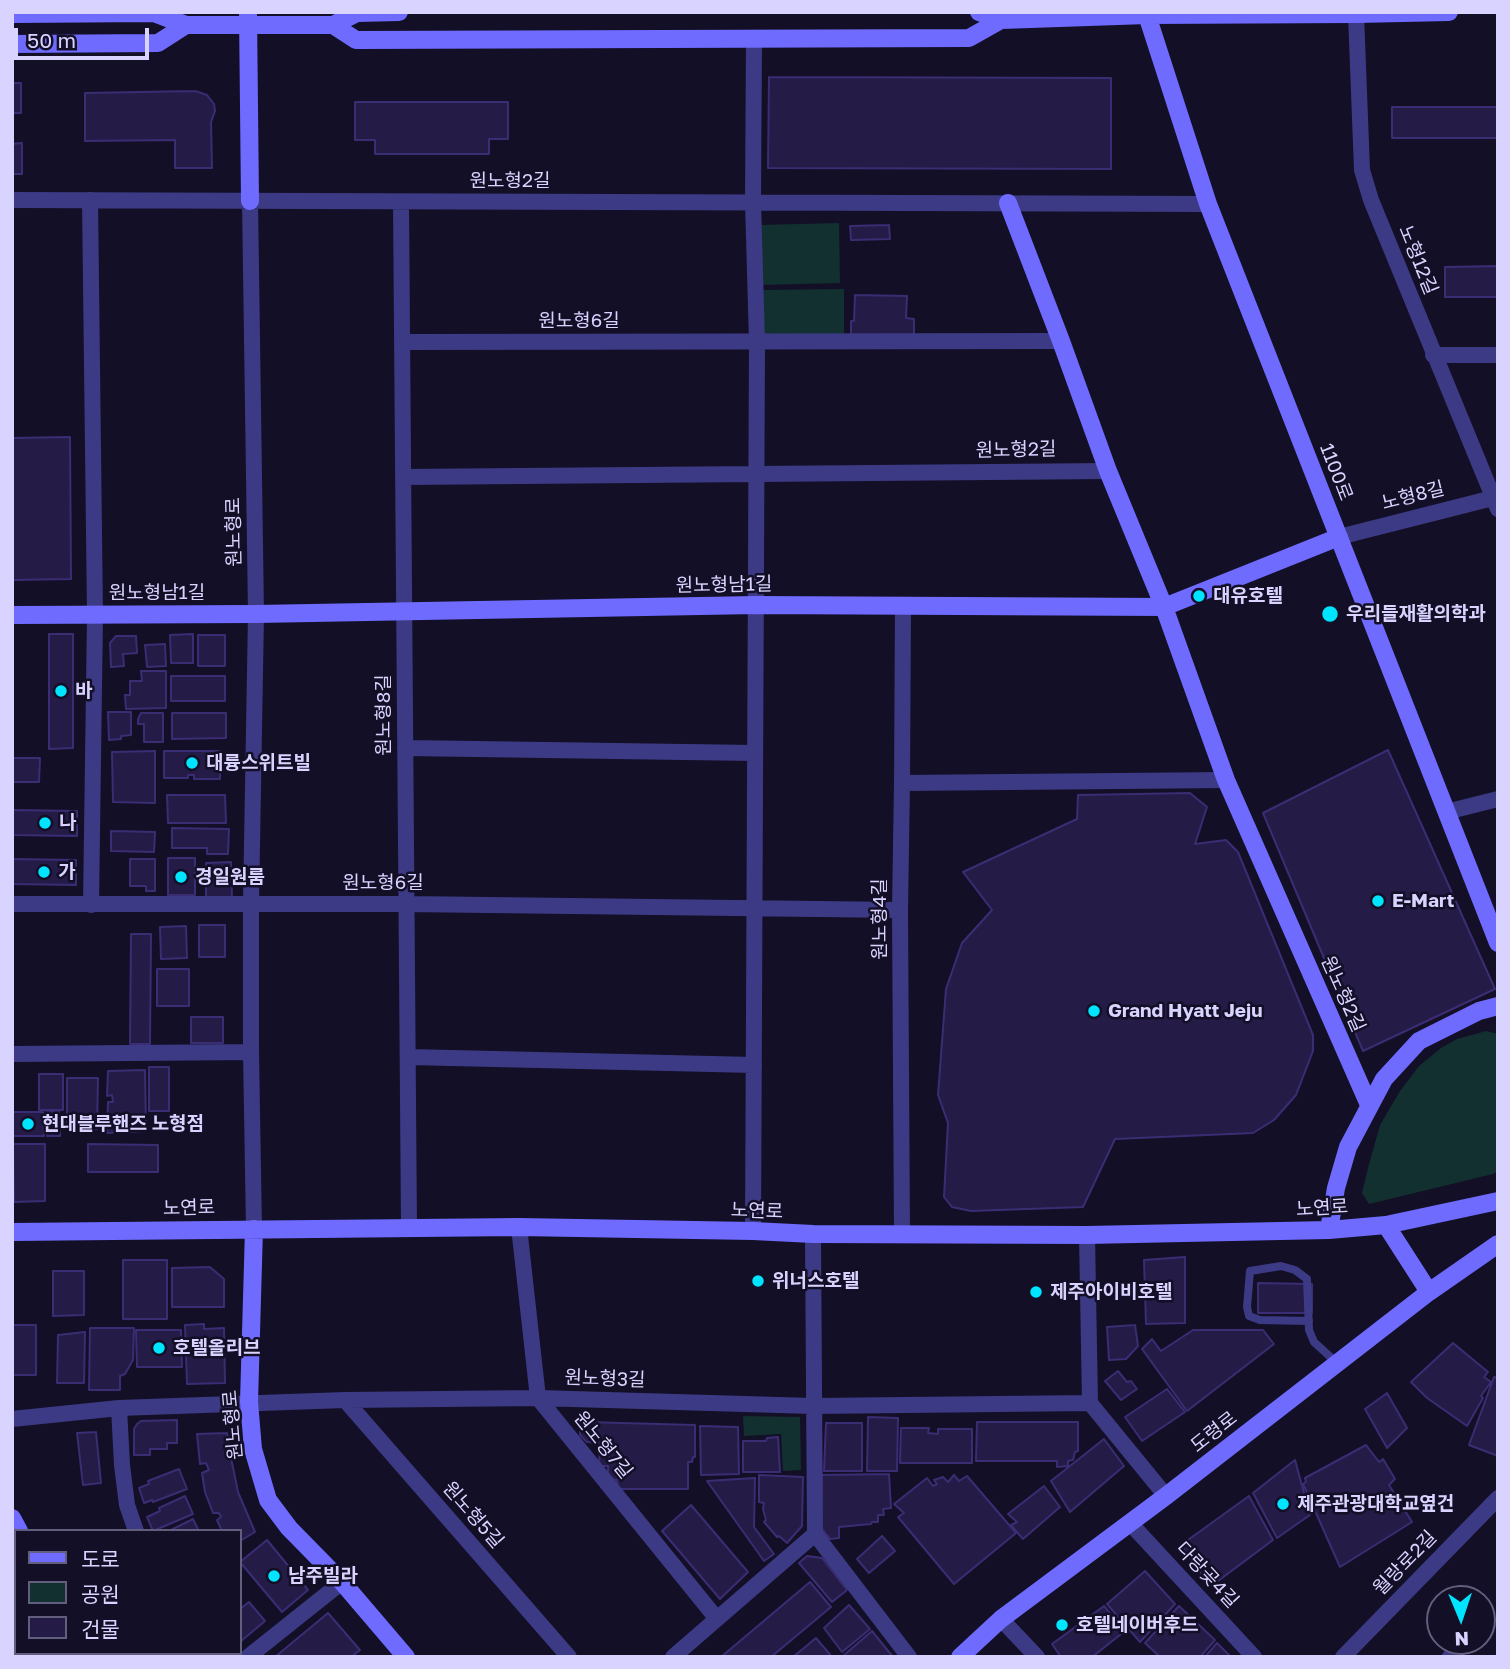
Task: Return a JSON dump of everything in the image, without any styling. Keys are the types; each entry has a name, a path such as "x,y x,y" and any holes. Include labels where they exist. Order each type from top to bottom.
{"main road":[{"path":"333,25 357,13 399,12"},
{"path":"979,12 1001,20 1147,13 1449,12"},
{"path":"12,14 154,13 186,25 248,19 333,25 356,40 969,38 1001,20"},
{"name":"1100로","path":"1147,13 1208,204 1446,812 1493,918 1498,943"},
{"name":"원노형로","path":"248,19 250,201"},
{"path":"12,44 158,44 186,25"},
{"name":"원노형2길","path":"1008,204 1108,471 1164,607 1226,780 1369,1105"},
{"name":"원노형남1길","path":"12,615 256,614 756,605 1164,607 1339,537"},
{"path":"1329,1230 1336,1188 1348,1147 1384,1079 1419,1041 1479,1011 1498,1006"},
{"name":"노연로","path":"12,1231 519,1227 813,1234 1087,1235 1329,1230 1386,1225 1498,1201"},
{"path":"1386,1225 1429,1292"},
{"name":"원노형로","path":"254,1229 249,1402 253,1449 268,1500 289,1528 342,1583 406,1657"},
{"name":"도령로","path":"960,1657 1001,1619 1167,1496 1429,1292 1495,1247"}],"street":[{"name":"노형12길","path":"1356,14 1363,170 1371,200 1496,502"},
{"path":"753,1231 757,342 753,202 754,38"},
{"name":"원노형2길","path":"12,200 1208,204"},
{"name":"원노형남1길","path":"90,201 95,615 91,905"},
{"name":"원노형로","path":"250,201 256,614 251,903 254,1229"},
{"name":"원노형8길","path":"401,202 409,1228"},
{"path":"757,342 1061,341"},
{"name":"원노형6길","path":"402,342 757,342"},
{"path":"1433,355 1498,355"},
{"name":"원노형2길","path":"756,474 1108,471"},
{"path":"403,477 756,474"},
{"name":"노형8길","path":"1339,537 1496,502"},
{"name":"원노형4길","path":"902,1234 900,910 903,605"},
{"path":"405,748 755,753"},
{"path":"902,783 1226,780"},
{"path":"1446,812 1498,799"},
{"name":"원노형6길","path":"12,904 407,904 900,910"},
{"path":"12,1054 251,1052"},
{"path":"408,1057 754,1065"},
{"path":"519,1227 538,1398"},
{"path":"813,1234 815,1534 909,1657"},
{"path":"1087,1235 1090,1403 1167,1496"},
{"name":"원노형3길","path":"12,1419 119,1408 345,1400 538,1398 813,1406 1090,1403"},
{"name":"원노형7길","path":"538,1398 717,1619"},
{"name":"원노형5길","path":"345,1400 569,1657"},
{"path":"119,1408 125,1491 135,1529"},
{"name":"월랑로2길","path":"1343,1657 1498,1498"},
{"name":"다랑곶4길","path":"1130,1523 1254,1657"},
{"path":"673,1657 815,1534"},
{"path":"248,1657 342,1583"},
{"path":"1001,1619 1037,1657"}],"lane":[{"path":"1309,1321 1259,1320 1249,1316 1247,1307 1250,1271 1281,1266 1295,1270 1307,1279 1309,1321 1309,1330 1314,1342 1337,1363"}],"green space":[{"path":"839,223 840,283 760,285 759,225"},
{"path":"844,289 844,335 763,336 762,290"},
{"path":"1486,1031 1498,1034 1498,1171 1369,1204 1362,1193 1368,1168 1380,1125 1400,1091 1419,1066 1441,1048 1457,1039"},
{"path":"743,1416 800,1417 801,1470 783,1471 781,1434 744,1436"}],"building":[{"path":"769,77 1111,78 1111,169 768,168"},
{"path":"12,83 21,83 21,113 12,113"},
{"path":"195,91 207,95 214,104 215,111 211,122 212,168 175,168 175,140 85,141 85,93"},
{"path":"355,102 508,102 508,139 489,139 489,154 375,154 375,140 355,140"},
{"path":"1392,107 1498,107 1498,138 1392,138"},
{"path":"22,143 22,174 12,174 12,144"},
{"path":"889,225 890,239 851,240 850,226"},
{"path":"1498,266 1498,297 1445,297 1445,267"},
{"path":"855,295 907,296 906,318 914,319 914,337 851,336"},
{"path":"70,437 71,579 12,580 12,438"},
{"name":"바","path":"49,634 73,634 73,748 49,749"},
{"path":"193,634 193,663 171,663 170,635"},
{"path":"198,635 225,635 225,666 198,666"},
{"path":"116,636 136,636 137,653 123,654 124,666 111,667 110,643"},
{"path":"165,644 166,666 147,667 145,645"},
{"path":"141,671 166,671 166,708 126,709 125,695 130,695 130,681 142,681"},
{"path":"171,676 225,676 225,701 171,701"},
{"path":"108,712 131,712 131,735 109,740"},
{"path":"141,713 163,713 163,742 144,742 144,724 138,724"},
{"path":"172,713 226,713 226,738 172,739"},
{"name":"E-Mart","path":"1388,750 1495,989 1363,1051 1263,813"},
{"path":"155,751 155,803 113,802 112,752"},
{"name":"대륭스위트빌","path":"164,751 220,751 220,779 194,779 194,775 188,775 188,778 164,778"},
{"path":"12,758 40,758 39,782 12,782"},
{"path":"1190,793 1207,807 1195,844 1226,840 1238,852 1313,1035 1313,1051 1296,1095 1274,1120 1253,1133 1115,1139 1083,1207 971,1211 952,1207 944,1197 948,1123 938,1095 946,989 962,943 992,910 963,872 1077,819 1078,795"},
{"path":"167,795 225,795 226,823 168,823"},
{"name":"나","path":"12,810 77,811 77,836 12,835"},
{"path":"172,828 229,829 228,854 207,854 207,848 172,848"},
{"path":"111,831 155,832 154,852 111,851"},
{"name":"경일원룸","path":"168,858 195,858 195,895 168,895"},
{"name":"가","path":"12,859 76,860 76,885 12,884"},
{"path":"130,859 155,859 155,891 146,891 146,886 130,886"},
{"path":"231,862 232,900 206,901 206,863"},
{"path":"199,925 225,925 225,957 199,957"},
{"path":"186,926 187,958 161,959 160,927"},
{"path":"131,934 151,934 150,1044 130,1044"},
{"path":"157,969 189,969 189,1006 157,1006"},
{"path":"191,1017 223,1017 223,1043 191,1043"},
{"path":"149,1067 169,1067 169,1111 149,1111"},
{"path":"145,1070 146,1131 107,1133 108,1102 113,1102 112,1095 107,1096 108,1071"},
{"path":"39,1074 63,1074 63,1110 39,1110"},
{"path":"67,1078 98,1078 97,1129 67,1128"},
{"path":"59,1111 60,1136 47,1136 46,1112"},
{"name":"현대블루핸즈 노형점","path":"12,1112 43,1112 44,1136 12,1136"},
{"path":"13,1144 45,1144 45,1201 14,1202"},
{"path":"88,1144 158,1145 158,1172 88,1172"},
{"path":"1185,1257 1185,1323 1146,1324 1144,1260"},
{"path":"123,1260 167,1260 167,1319 123,1319"},
{"path":"210,1267 224,1279 224,1307 172,1307 172,1268"},
{"path":"53,1271 84,1271 84,1315 53,1316"},
{"path":"1258,1283 1312,1284 1312,1313 1258,1313"},
{"path":"204,1324 204,1329 224,1328 225,1383 187,1384 185,1325"},
{"path":"12,1325 36,1325 36,1375 12,1375"},
{"path":"1135,1325 1138,1346 1126,1359 1109,1360 1107,1327"},
{"path":"90,1328 134,1328 133,1360 125,1374 120,1376 120,1390 89,1390"},
{"name":"호텔올리브","path":"136,1330 181,1330 182,1367 137,1367"},
{"path":"1193,1330 1263,1330 1274,1344 1187,1411 1142,1349 1152,1339 1161,1351"},
{"path":"85,1332 84,1383 57,1383 58,1335"},
{"path":"1453,1343 1488,1372 1484,1377 1491,1382 1467,1426 1427,1398 1411,1382"},
{"path":"1118,1371 1137,1389 1121,1400 1105,1381"},
{"path":"1494,1377 1498,1378 1498,1456 1469,1445"},
{"path":"1167,1389 1185,1412 1142,1441 1125,1417"},
{"path":"1387,1393 1407,1428 1387,1448 1365,1409"},
{"path":"868,1417 898,1418 897,1471 867,1471"},
{"path":"177,1420 177,1443 167,1443 167,1449 150,1449 150,1455 134,1455 134,1429 137,1424 141,1421"},
{"path":"586,1422 695,1425 695,1457 692,1462 688,1462 688,1489 618,1489 617,1480 608,1479 608,1466 599,1466 600,1443 587,1442 580,1435 580,1426"},
{"path":"977,1422 1078,1422 1078,1451 1075,1452 1073,1460 1068,1461 1068,1466 1057,1467 1057,1461 976,1461"},
{"path":"826,1423 862,1423 862,1471 824,1471"},
{"path":"700,1426 738,1427 739,1474 701,1475"},
{"path":"901,1428 929,1428 928,1433 938,1434 938,1429 972,1429 972,1463 900,1463"},
{"path":"96,1432 101,1483 83,1485 77,1433"},
{"path":"227,1433 238,1492 255,1532 242,1540 242,1529 221,1529 217,1520 221,1517 219,1513 213,1513 205,1492 202,1473 209,1470 206,1463 200,1464 197,1434"},
{"path":"778,1437 780,1472 743,1472 743,1441 766,1441 767,1438"},
{"path":"1104,1439 1124,1466 1070,1512 1051,1481"},
{"path":"1366,1445 1379,1462 1383,1459 1395,1479 1389,1485 1412,1522 1340,1567 1303,1484 1306,1482 1305,1478"},
{"name":"제주관광대학교옆건","path":"1295,1460 1310,1515 1277,1538 1253,1493"},
{"path":"179,1469 187,1489 144,1503 139,1488 149,1484 148,1481"},
{"path":"889,1474 891,1508 883,1509 884,1515 878,1515 878,1522 839,1527 839,1538 830,1539 821,1528 822,1475"},
{"path":"759,1475 803,1477 802,1526 787,1543 777,1537 764,1522 764,1503 759,1502"},
{"path":"954,1475 959,1481 967,1476 1016,1533 954,1584 898,1517 904,1513 894,1504 927,1478 933,1486 937,1484 934,1480 943,1477 948,1482"},
{"path":"755,1478 754,1527 774,1554 764,1561 707,1481"},
{"path":"1044,1486 1060,1507 1023,1539 1011,1525 1017,1522 1008,1514"},
{"path":"185,1496 193,1514 152,1529 147,1517 160,1511 159,1508"},
{"path":"1249,1496 1273,1540 1210,1587 1181,1545"},
{"path":"691,1505 748,1572 720,1599 662,1531"},
{"path":"193,1519 198,1529 173,1529"},
{"path":"882,1536 895,1551 869,1573 857,1559"},
{"name":"남주빌라","path":"267,1540 308,1590 282,1612 242,1564 242,1560"},
{"path":"807,1556 822,1558 847,1590 832,1602 799,1563"},
{"path":"1145,1571 1175,1604 1140,1642 1107,1604"},
{"path":"810,1582 831,1607 771,1657 721,1657"},
{"path":"249,1602 265,1621 242,1640 242,1607"},
{"path":"849,1605 870,1629 842,1652 824,1628"},
{"path":"1104,1606 1125,1631 1092,1657 1061,1657 1052,1644"},
{"path":"1179,1606 1215,1640 1200,1657 1160,1657 1145,1643"},
{"path":"328,1613 360,1650 351,1657 275,1657"},
{"path":"872,1631 893,1657 843,1656"},
{"path":"816,1638 832,1657 793,1657"},
{"path":"1217,1643 1231,1657 1205,1657"}],"waterway":[{"path":"12,1577 14,1580"}],"place":[{"name":"대유호텔","path":"1199,596"},
{"name":"우리들재활의학과","path":"1330,614"},
{"name":"바","path":"61,691"},
{"name":"대륭스위트빌","path":"192,763"},
{"name":"나","path":"45,823"},
{"name":"가","path":"44,872"},
{"name":"경일원룸","path":"181,877"},
{"name":"E-Mart","path":"1378,901"},
{"name":"Grand Hyatt Jeju","path":"1094,1011"},
{"name":"현대블루핸즈 노형점","path":"28,1124"},
{"name":"위너스호텔","path":"758,1281"},
{"name":"제주아이비호텔","path":"1036,1292"},
{"name":"호텔올리브","path":"159,1348"},
{"name":"제주관광대학교옆건","path":"1283,1504"},
{"name":"남주빌라","path":"274,1576"},
{"name":"호텔네이버후드","path":"1062,1625"}]}
